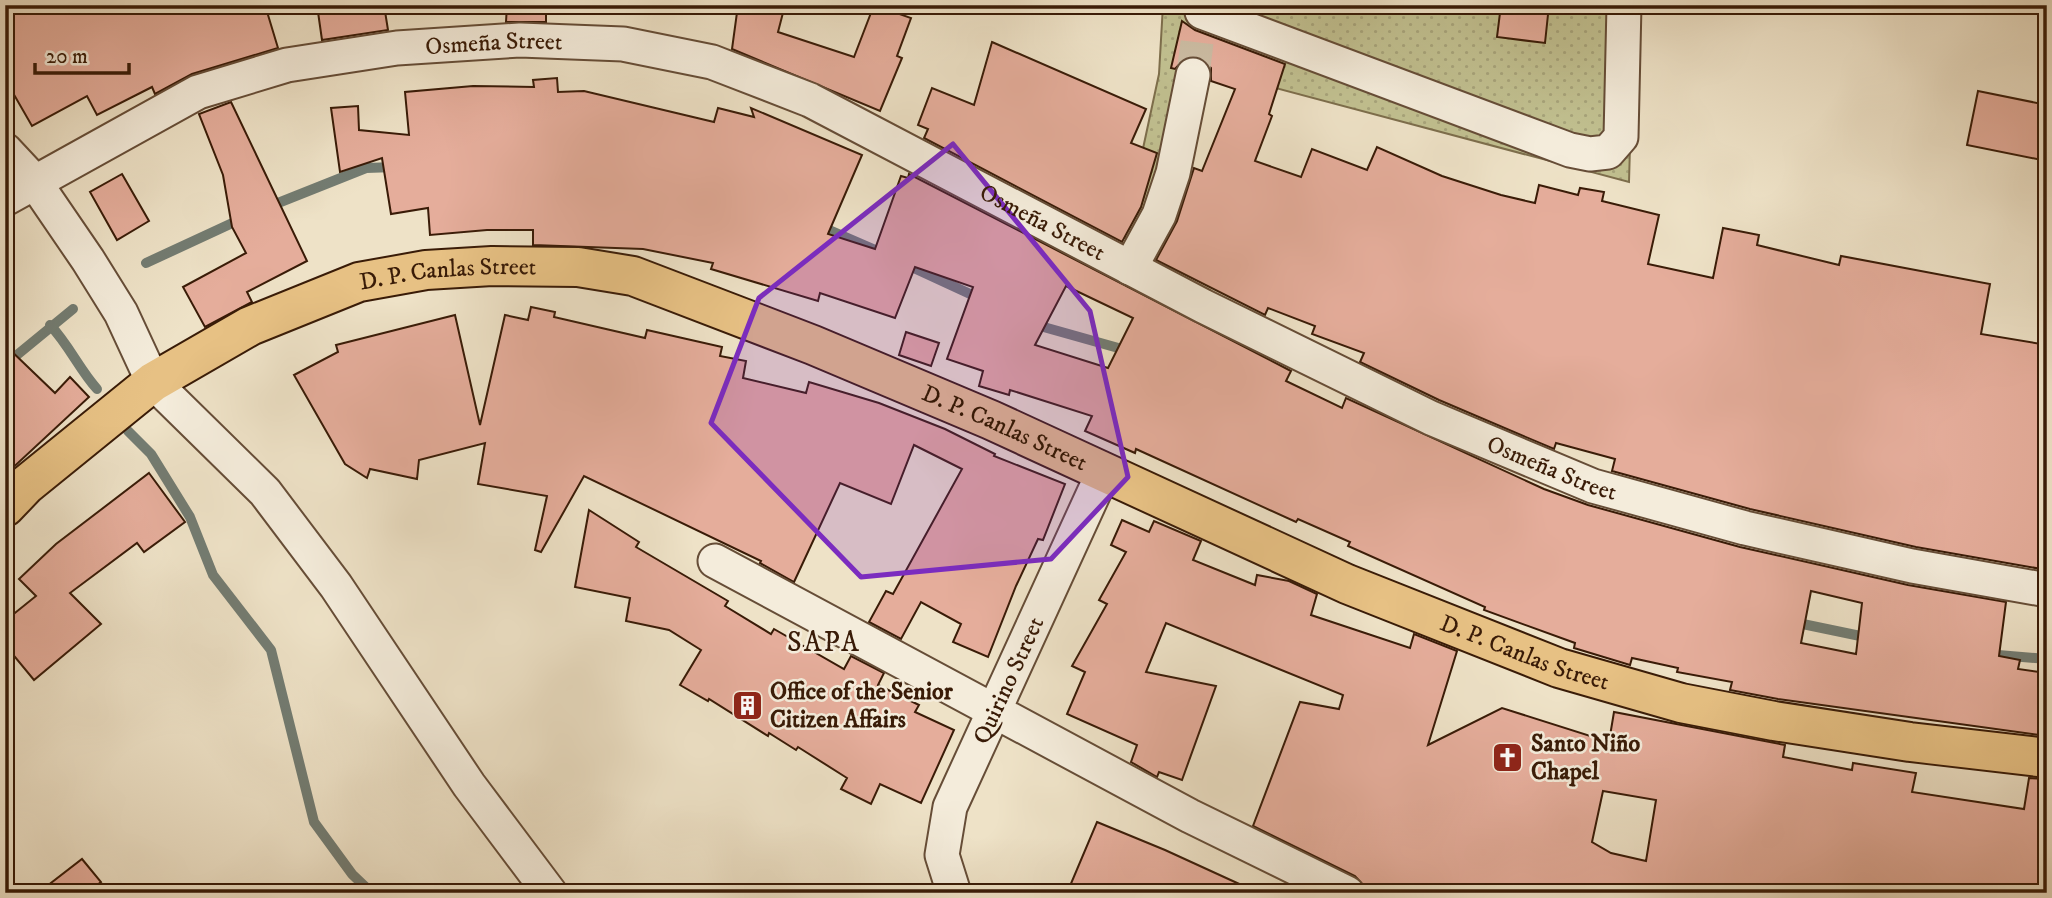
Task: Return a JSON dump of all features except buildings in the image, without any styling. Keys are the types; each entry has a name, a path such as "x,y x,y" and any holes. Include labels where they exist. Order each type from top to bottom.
{"main road":[{"name":"D. P. Canlas Street","path":"5,507 26,485 153,382 250,326 359,282 426,270 492,266 578,267 633,276 813,345 991,419 1347,584 1559,668 1681,703 1774,721 1910,742 2047,758"}],"street":[{"path":"1201,15 1570,150 1590,154 1608,152 1621,137 1624,5"},
{"name":"Osmeña Street","path":"5,199 198,92 287,65 397,48 520,40 623,44 712,62 810,100 1130,268 1431,418 1593,486 1771,534 1912,566 2047,590"},
{"path":"1130,268 1159,215 1170,183 1193,75"},
{"path":"5,150 34,181 121,313 153,382 265,492 336,586 469,785 550,893"},
{"name":"Quirino Street","path":"954,893 942,855 950,807 1103,473"},
{"path":"715,561 1201,822 1346,893"}],"highlighted area":[{"path":"953,144 1090,311 1128,477 1051,559 861,577 711,423 759,298"}],"shaded area":[{"path":"1163,5 1634,5 1629,182 1204,69 1148,247 1124,237 1159,74"}],"waterway":[{"path":"268,207 366,168 395,167"},
{"path":"146,263 241,219"},
{"path":"820,226 880,252"},
{"path":"903,263 981,299"},
{"path":"6,364 73,309"},
{"path":"1033,324 1129,351"},
{"path":"50,325 97,389"},
{"path":"128,431 151,454 190,517 213,575 271,650 314,822 352,874 372,893"},
{"path":"1793,622 1870,638"},
{"path":"1986,654 2047,659"}],"tunnel":[{"path":"1193,75 1199,26"}],"place":[{"name":"Office of the Senior Citizen Affairs","path":"747,705"},
{"name":"Santo Niño Chapel","path":"1508,757"}],"district":[{"name":"SAPA","path":"824,641"}]}
